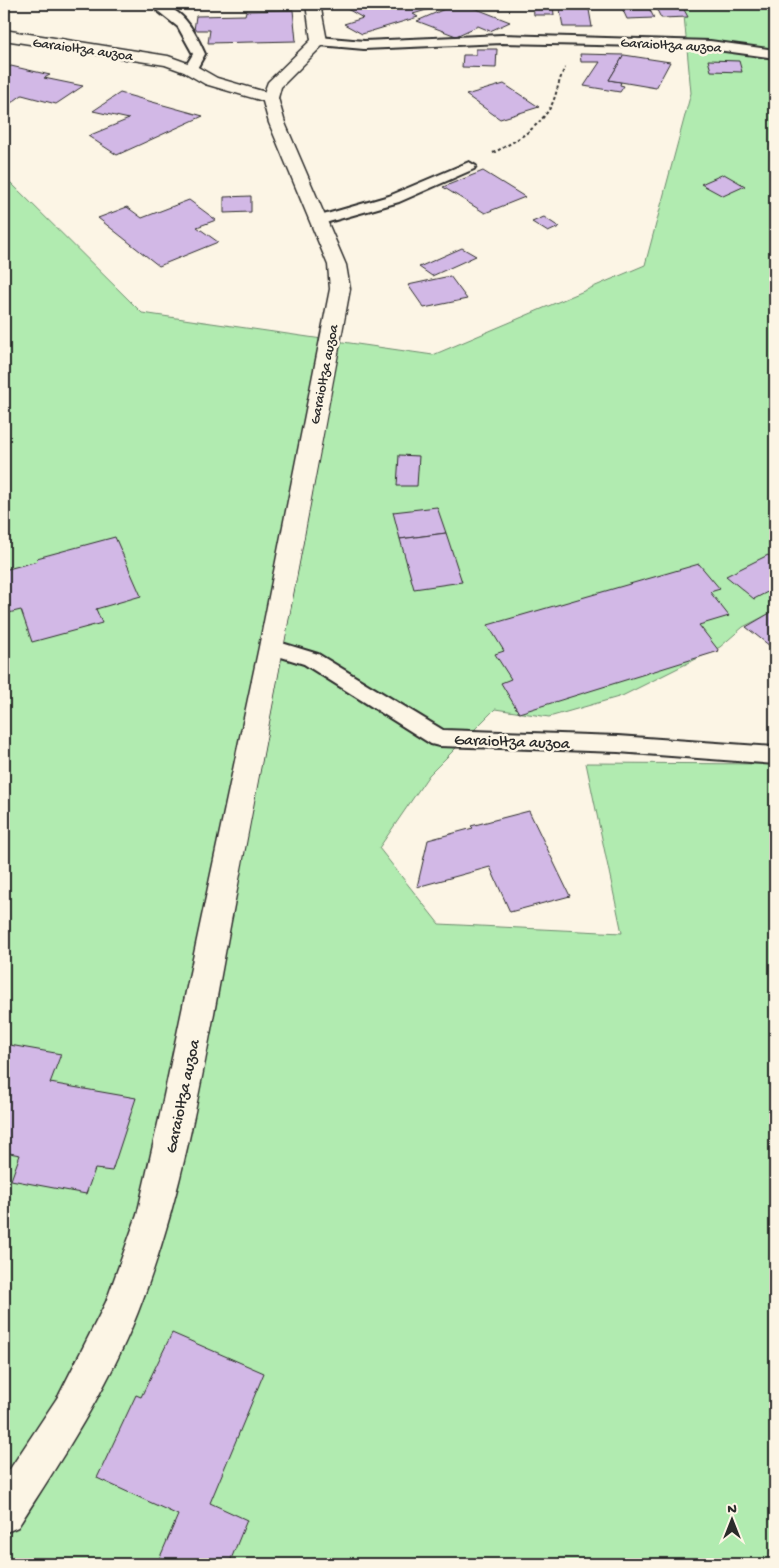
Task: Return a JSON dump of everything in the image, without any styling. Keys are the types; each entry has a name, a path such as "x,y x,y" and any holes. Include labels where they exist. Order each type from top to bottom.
{"street":[{"path":"270,98 274,84 319,40 313,4"},
{"name":"Garaioltza auzoa","path":"4,35 147,57 190,69 212,81 270,98 277,123 336,265 340,288 272,647 178,1110 154,1215 121,1310 72,1408 4,1513"}],"lane":[{"path":"155,4 173,14 188,29 199,54 190,69"},
{"name":"Garaioltza auzoa","path":"319,40 364,45 502,39 565,40 710,45 775,54"},
{"path":"318,222 394,199 469,166"},
{"name":"Garaioltza auzoa","path":"272,647 311,659 439,738 609,744 775,756"}],"path":[{"path":"469,166 525,136 550,107 559,79 574,51 565,40"}],"green space":[{"path":"683,4 775,4 775,611 743,627 720,647 622,696 549,717 495,709 429,775 379,848 439,924 622,933 586,763 775,764 775,1564 4,1564 4,176 142,313 433,355 645,265 691,93"}],"building":[{"path":"354,4 425,4 433,8 413,14 418,17 362,34 344,24 363,18 344,7"},
{"path":"456,4 464,4 510,22 490,31 478,26 456,36 417,21"},
{"path":"533,4 553,4 554,15 534,15"},
{"path":"559,4 588,4 592,27 563,27"},
{"path":"620,4 647,4 654,18 627,19"},
{"path":"654,4 681,4 688,17 661,18"},
{"path":"293,10 296,41 208,43 210,30 194,30 196,16 245,15 246,11"},
{"path":"476,49 497,49 496,68 462,67 463,55 476,55"},
{"path":"580,54 624,55 609,80 621,82 620,85 624,86 620,92 584,86 600,62 581,62"},
{"path":"624,55 670,62 656,88 609,80"},
{"path":"708,60 739,61 742,72 711,71"},
{"path":"11,66 50,75 44,78 83,86 56,104 22,95 11,103 4,101 4,68 7,69"},
{"path":"504,84 539,107 500,119 466,95"},
{"path":"120,93 203,116 117,155 88,136 129,119 93,111"},
{"path":"483,171 525,197 485,213 443,187"},
{"path":"724,174 745,186 723,196 701,184"},
{"path":"251,196 251,212 224,213 224,197"},
{"path":"189,200 216,220 197,227 218,242 159,266 98,218 127,207 142,218"},
{"path":"544,217 559,227 548,232 532,222"},
{"path":"462,248 476,256 432,276 419,267"},
{"path":"450,276 467,299 424,308 408,285"},
{"path":"399,455 419,456 417,486 397,486"},
{"path":"437,507 446,533 400,539 393,512"},
{"path":"446,533 462,582 414,589 400,539"},
{"path":"115,537 141,596 96,609 102,623 32,642 21,610 4,614 4,570 38,561 37,558"},
{"path":"768,555 775,561 775,588 754,599 726,576"},
{"path":"699,564 720,589 710,592 729,616 699,625 719,651 519,713 501,683 511,679 495,654 504,651 488,625"},
{"path":"775,610 775,650 746,627"},
{"path":"529,811 570,896 510,912 490,867 417,887 428,840 473,828 471,826"},
{"path":"4,1044 61,1054 50,1083 136,1098 112,1171 95,1169 86,1194 11,1180 20,1155 4,1152"},
{"path":"172,1333 264,1373 210,1503 247,1520 229,1564 157,1564 178,1515 97,1478 136,1395 141,1397"}]}
